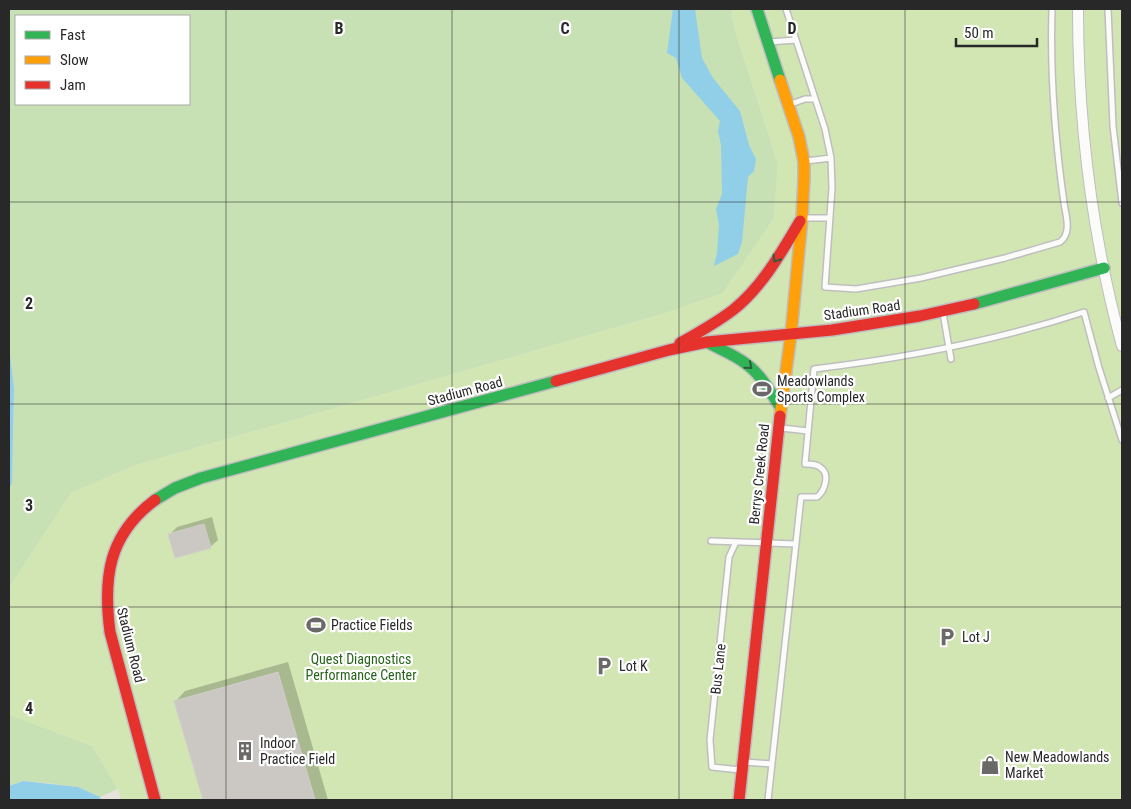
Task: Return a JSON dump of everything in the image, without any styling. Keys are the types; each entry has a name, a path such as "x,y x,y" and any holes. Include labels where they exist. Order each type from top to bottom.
{"street":[{"name":"Berrys Creek Road","path":"739,800 781,408 791,334 802,218 804,162 799,137 757,9"},
{"path":"1078,9 1081,99 1086,158 1104,268 1122,346"},
{"path":"669,350 719,320 747,298 772,265 802,218"},
{"name":"Stadium Road","path":"155,800 110,632 106,601 108,573 118,544 128,526 148,505 170,490 201,478 669,350 707,342 874,324 942,312 1104,268"},
{"path":"707,342 750,367 760,377 781,408"}],"lane":[{"path":"786,9 815,99 831,158 832,188 825,287 856,289 921,278 1005,258 1060,242 1065,238 1067,227 1055,115 1052,9"},
{"path":"1108,9 1113,126 1122,202"},
{"path":"767,42 796,40"},
{"path":"788,105 805,99 815,99"},
{"path":"804,162 831,158"},
{"path":"802,218 830,218"},
{"path":"942,312 951,359"},
{"path":"768,800 801,498 817,496 823,491 825,481 825,474 822,468 815,464 806,464 814,369 876,361 949,348 1036,327 1084,312 1122,440"},
{"path":"1108,398 1122,390"},
{"path":"779,427 808,431"},
{"path":"711,541 796,544"},
{"name":"Bus Lane","path":"736,542 729,557 710,740 712,766 743,766"},
{"path":"743,766 772,764"}],"green space":[{"path":"9,9 731,9 736,34 778,164 774,218 723,293 666,313 136,465 71,493 9,588 9,490 12,483 14,388 9,345"},
{"name":"Meadowlands Sports Complex","path":"731,9 1122,9 1122,800 121,800 118,789 92,746 9,715 9,588 71,493 136,465 666,313 723,293 774,218 778,164 736,34"},
{"path":"9,689 52,731 92,746 118,789 100,797 78,787 47,783 23,781 9,786"}],"water":[{"path":"673,9 695,9 702,58 713,78 740,111 749,145 756,159 754,171 748,177 742,242 738,254 714,266 719,225 716,209 722,194 721,145 718,131 720,121 682,78 676,58 667,53"},
{"path":"9,345 14,388 12,483 9,490"},
{"path":"23,781 78,787 100,797 101,800 9,800 9,786"}],"building":[{"path":"204,524 211,548 175,558 168,534"},
{"name":"Indoor Practice Field","path":"278,672 315,800 203,800 174,701"}],"traffic: fast":[{"path":"757,9 780,80"},
{"path":"974,304 1104,268"},
{"path":"707,342 751,367 781,408"},
{"path":"155,500 175,488 201,478 556,381"}],"traffic: slow":[{"path":"780,80 799,137 804,162 804,179 791,334 780,416"}],"traffic: jam":[{"path":"680,343 733,310 753,291 770,269 800,221"},
{"path":"556,381 669,350 707,342 832,330 920,316 974,304"},
{"path":"739,800 780,416"},
{"path":"155,500 139,514 127,528 118,543 112,559 107,594 110,632 155,800"}],"place":[{"name":"Meadowlands Sports Complex","path":"762,389"},
{"name":"Practice Fields","path":"316,625"},
{"name":"Lot J","path":"947,637"},
{"name":"Lot K","path":"604,666"},
{"name":"Indoor Practice Field","path":"245,751"},
{"name":"New Meadowlands Market","path":"990,765"}],"park label":[{"name":"Quest Diagnostics Performance Center","path":"361,668"}]}
